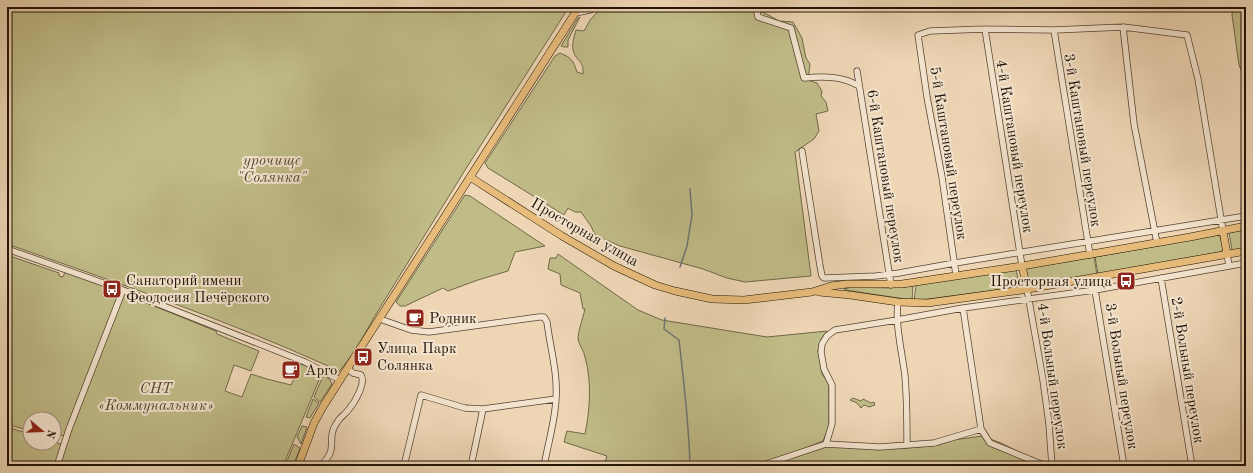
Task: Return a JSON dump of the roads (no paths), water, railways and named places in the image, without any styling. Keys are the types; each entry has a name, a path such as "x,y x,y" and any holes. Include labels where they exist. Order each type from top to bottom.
{"main road":[{"path":"298,466 314,423 340,380 577,10"},
{"name":"Просторная улица","path":"470,177 595,256 637,278 655,285 697,297 728,300 744,300 812,292 840,285 891,285 1090,255 1246,226"},
{"path":"1223,231 1227,254"},
{"name":"Просторная улица","path":"812,292 841,294 898,302 928,303 1028,289 1246,251"},
{"path":"1022,266 1028,289"},
{"path":"840,285 837,290 841,294"}],"street":[{"path":"577,10 590,10 596,7"},
{"path":"756,7 758,18 791,28 804,78 821,76 837,78 850,81 859,86"},
{"path":"1123,27 1134,124 1157,243"},
{"path":"985,29 1054,30 1123,27 1187,35 1198,79 1223,231"},
{"name":"5-й Каштановый переулок","path":"956,275 942,177 927,97 918,35 930,31 985,29"},
{"name":"4-й Каштановый переулок","path":"985,29 1022,266"},
{"name":"3-й Каштановый переулок","path":"1054,30 1090,255"},
{"name":"6-й Каштановый переулок","path":"857,71 891,285"},
{"path":"802,151 822,276 824,278 889,274 1246,216"},
{"path":"7,249 123,290 305,362 340,380"},
{"path":"1227,254 1229,266"},
{"path":"826,444 832,424 832,386 824,369 821,352 822,344 827,336 835,330 963,308 1095,290 1246,262"},
{"name":"2-й Вольный переулок","path":"1161,278 1192,466"},
{"name":"4-й Вольный переулок","path":"1028,289 1049,424 1052,466"},
{"path":"57,466 69,429 123,290"},
{"name":"3-й Вольный переулок","path":"1095,290 1124,466"},
{"path":"898,302 897,320 905,376 908,417 907,445"},
{"path":"963,308 981,429 990,443 1046,466"},
{"path":"381,317 411,330 429,332 539,317 544,318 547,322 555,376 556,399 544,466"},
{"path":"321,466 331,451 331,432 341,416 349,410 362,385 363,378 361,375 353,373 348,369"},
{"path":"404,466 421,395 465,408 483,409 556,399"},
{"path":"471,466 483,409"},
{"path":"760,466 826,444 880,447 907,445 946,440 981,429"}],"waterway":[{"path":"680,267 687,246 692,215 690,189"},
{"path":"665,318 664,329 679,340 690,466"}],"place":[{"name":"Просторная улица","path":"1126,281"},
{"name":"Санаторий имени Феодосия Печёрского","path":"112,289"},
{"name":"Родник","path":"415,318"},
{"name":"Улица Парк Солянка","path":"363,357"},
{"name":"Арго","path":"291,370"}],"park label":[{"name":"урочище \"Солянка\"","path":"272,168"},
{"name":"СНТ «Коммунальник»","path":"156,396"}]}
